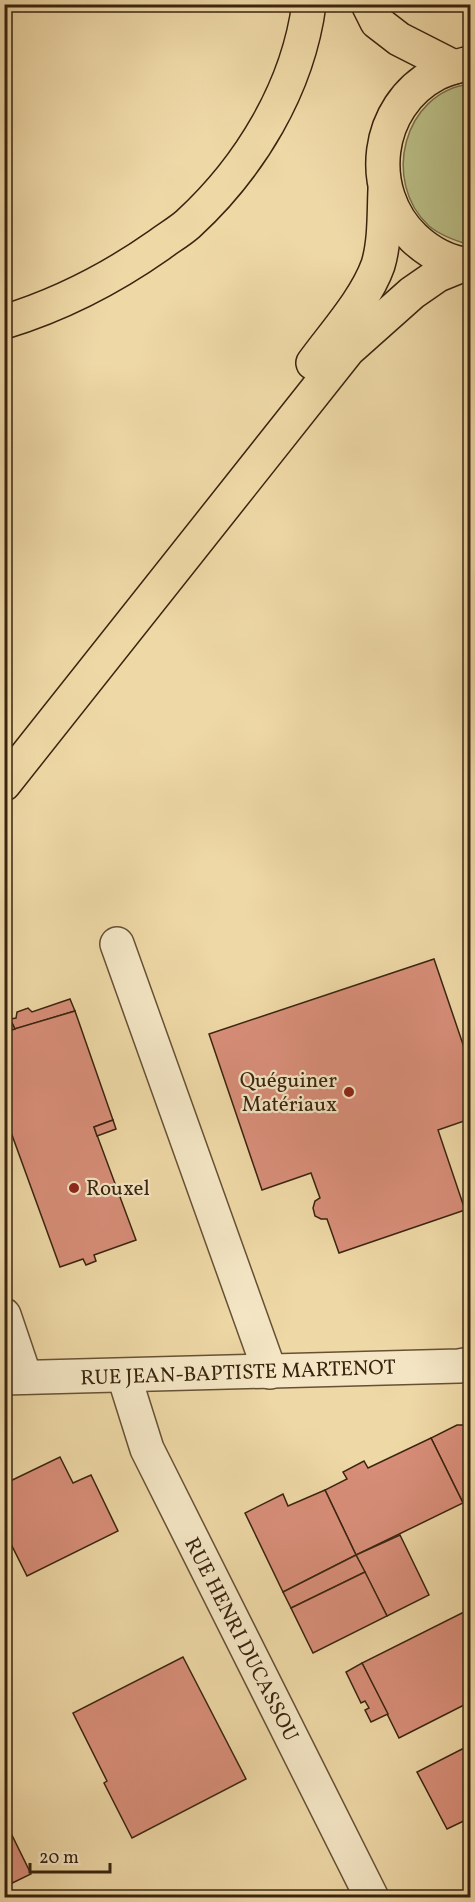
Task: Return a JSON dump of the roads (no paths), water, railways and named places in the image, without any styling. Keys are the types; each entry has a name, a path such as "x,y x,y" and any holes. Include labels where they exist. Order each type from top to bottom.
{"main road":[{"path":"4,322 73,296 131,265 188,224 237,170 277,108 293,68 306,24 309,4"},
{"path":"368,4 377,22 399,39 462,65"},
{"path":"4,760 284,403 364,292 378,264 385,190 382,151 394,114 419,85 436,74 462,65"},
{"path":"385,190 393,211 406,230 423,246 443,258 468,265"},
{"path":"4,784 348,350 412,293 438,275 468,265"}],"street":[{"path":"117,945 270,1372"},
{"path":"4,1315 15,1378"},
{"name":"RUE JEAN-BAPTISTE MARTENOT","path":"15,1378 270,1372 471,1364"},
{"name":"RUE HENRI DUCASSOU","path":"124,1376 147,1449 372,1898"}],"place":[{"name":"Quéguiner Matériaux","path":"349,1092"},
{"name":"Rouxel","path":"74,1188"}]}
